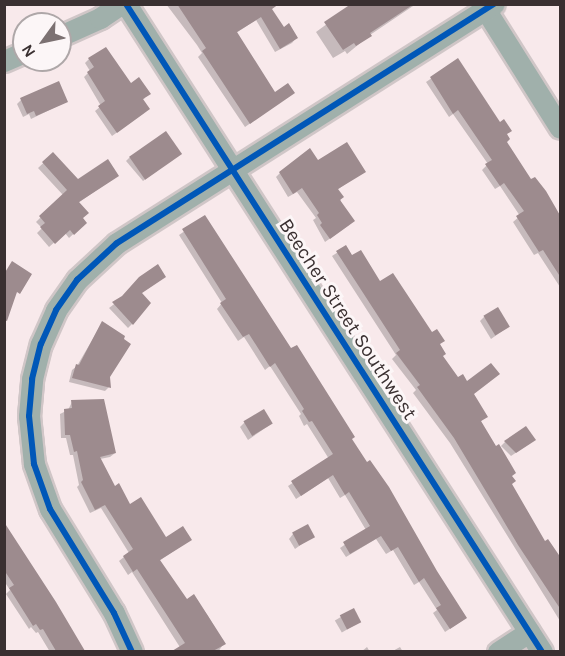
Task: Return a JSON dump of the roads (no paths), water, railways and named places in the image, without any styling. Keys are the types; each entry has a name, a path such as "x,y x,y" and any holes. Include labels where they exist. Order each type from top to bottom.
{"street":[{"path":"72,31 100,18 121,4"},
{"name":"Beecher Street Southwest","path":"126,4 542,651"},
{"path":"132,651 114,613 50,509 34,464 29,416 32,380 41,344 56,310 77,280 117,243 486,6 561,128"},
{"path":"498,651 529,632"}]}
